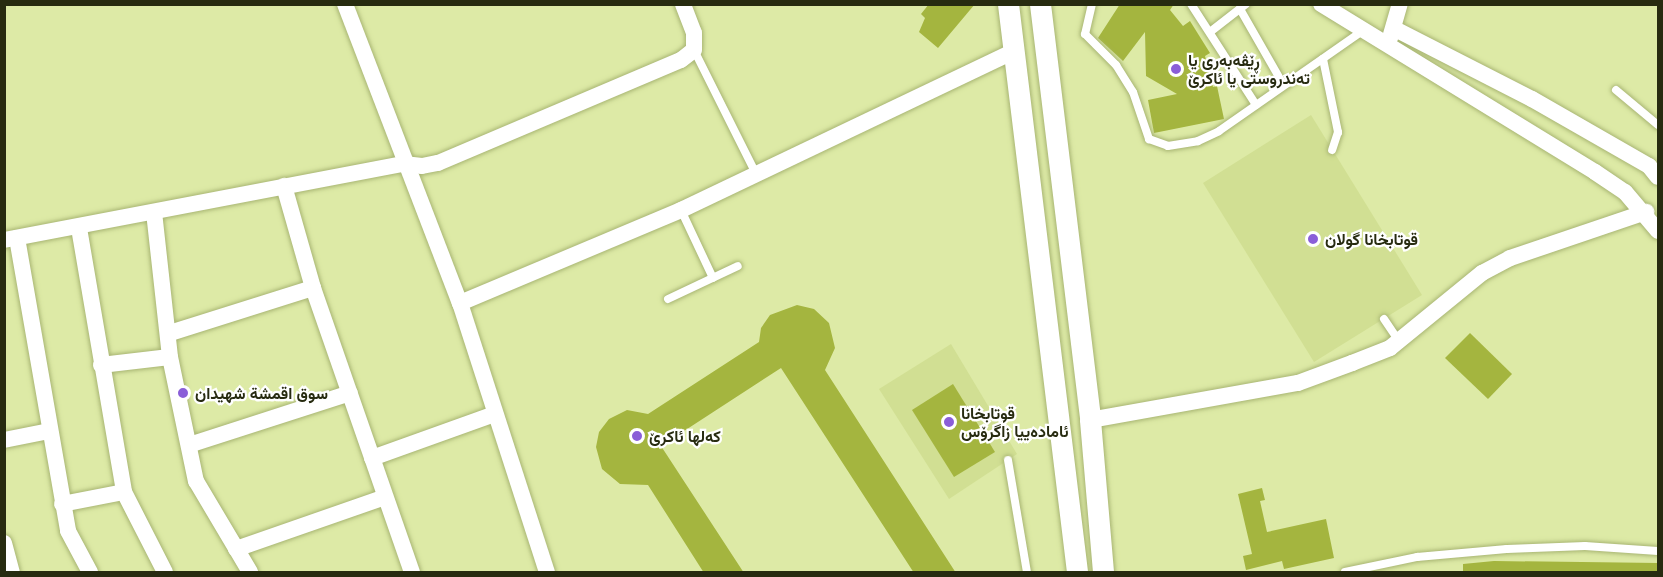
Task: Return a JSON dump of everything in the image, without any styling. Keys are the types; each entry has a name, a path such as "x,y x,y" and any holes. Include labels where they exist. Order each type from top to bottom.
{"street":[{"path":"345,4 404,164 460,303 547,573"},
{"path":"90,573 68,531 11,239 79,228 404,164 422,166 438,163 641,73 681,60 694,50 694,33 683,4"},
{"path":"1008,4 1077,573"},
{"path":"1040,4 1090,420 1103,573"},
{"path":"1321,4 1364,29 1391,36 1532,99 1655,166"},
{"path":"1391,36 1400,4"},
{"path":"1391,36 1595,172 1646,212 1659,231"},
{"path":"460,303 681,210 1014,51"},
{"path":"284,186 313,288 412,573"},
{"path":"154,212 170,333 170,357 196,481 250,573"},
{"path":"1090,420 1298,383 1390,348 1482,273 1510,258 1646,212"},
{"path":"1034,218 1067,214"},
{"path":"79,228 124,492 165,573"},
{"path":"170,333 313,288"},
{"path":"101,365 170,357"},
{"path":"189,445 350,393"},
{"path":"372,458 495,414"},
{"path":"4,440 49,431"},
{"path":"62,504 124,492"},
{"path":"236,549 385,497"},
{"path":"4,543 12,573"}],"lane":[{"path":"1092,4 1085,34 1120,71 1133,93 1145,133 1157,144 1181,145 1198,141 1256,105 1364,29"},
{"path":"1191,4 1256,105"},
{"path":"1210,32 1243,7 1283,84"},
{"path":"694,50 756,174"},
{"path":"1323,59 1330,78 1338,132 1332,150"},
{"path":"1616,90 1659,125"},
{"path":"681,210 713,278"},
{"path":"668,299 738,266"},
{"path":"1384,319 1399,341"},
{"path":"1008,460 1027,573"},
{"path":"1345,573 1417,557 1507,549 1585,546 1659,551"}],"shaded area":[{"name":"قوتابخانا گولان","path":"1311,115 1422,295 1314,362 1203,183"},
{"name":"قوتابخانا ئامادەییا زاگرۆس","path":"951,344 1017,454 949,499 879,389"}],"building":[{"path":"929,4 975,4 938,48 919,32 925,18 921,14"},
{"name":"ڕێڤەبەری یا تەندروستی یا ئاکرێ","path":"1120,4 1174,4 1170,10 1183,26 1190,21 1210,53 1205,56 1213,87 1217,86 1224,119 1154,133 1148,100 1177,94 1146,76 1145,32 1123,61 1098,38"},
{"name":"کەلها ئاکرێ","path":"797,305 814,309 829,323 835,348 825,370 956,573 914,573 781,368 661,446 744,573 704,573 648,485 620,484 602,469 596,447 599,432 609,419 627,410 648,414 759,342 761,328 770,315"},
{"path":"1470,333 1512,374 1488,399 1445,358"},
{"path":"953,384 995,452 954,477 912,410"},
{"path":"1262,488 1265,500 1260,501 1267,532 1326,519 1334,558 1284,569 1282,561 1246,570 1243,556 1252,554 1238,494"},
{"path":"1494,561 1659,563 1659,573 1463,573 1463,564"}],"place":[{"name":"ڕێڤەبەری یا تەندروستی یا ئاکرێ","path":"1176,69"},
{"name":"قوتابخانا گولان","path":"1313,239"},
{"name":"سوق اقمشة شهيدان","path":"183,393"},
{"name":"قوتابخانا ئامادەییا زاگرۆس","path":"949,422"},
{"name":"کەلها ئاکرێ","path":"637,436"}]}
